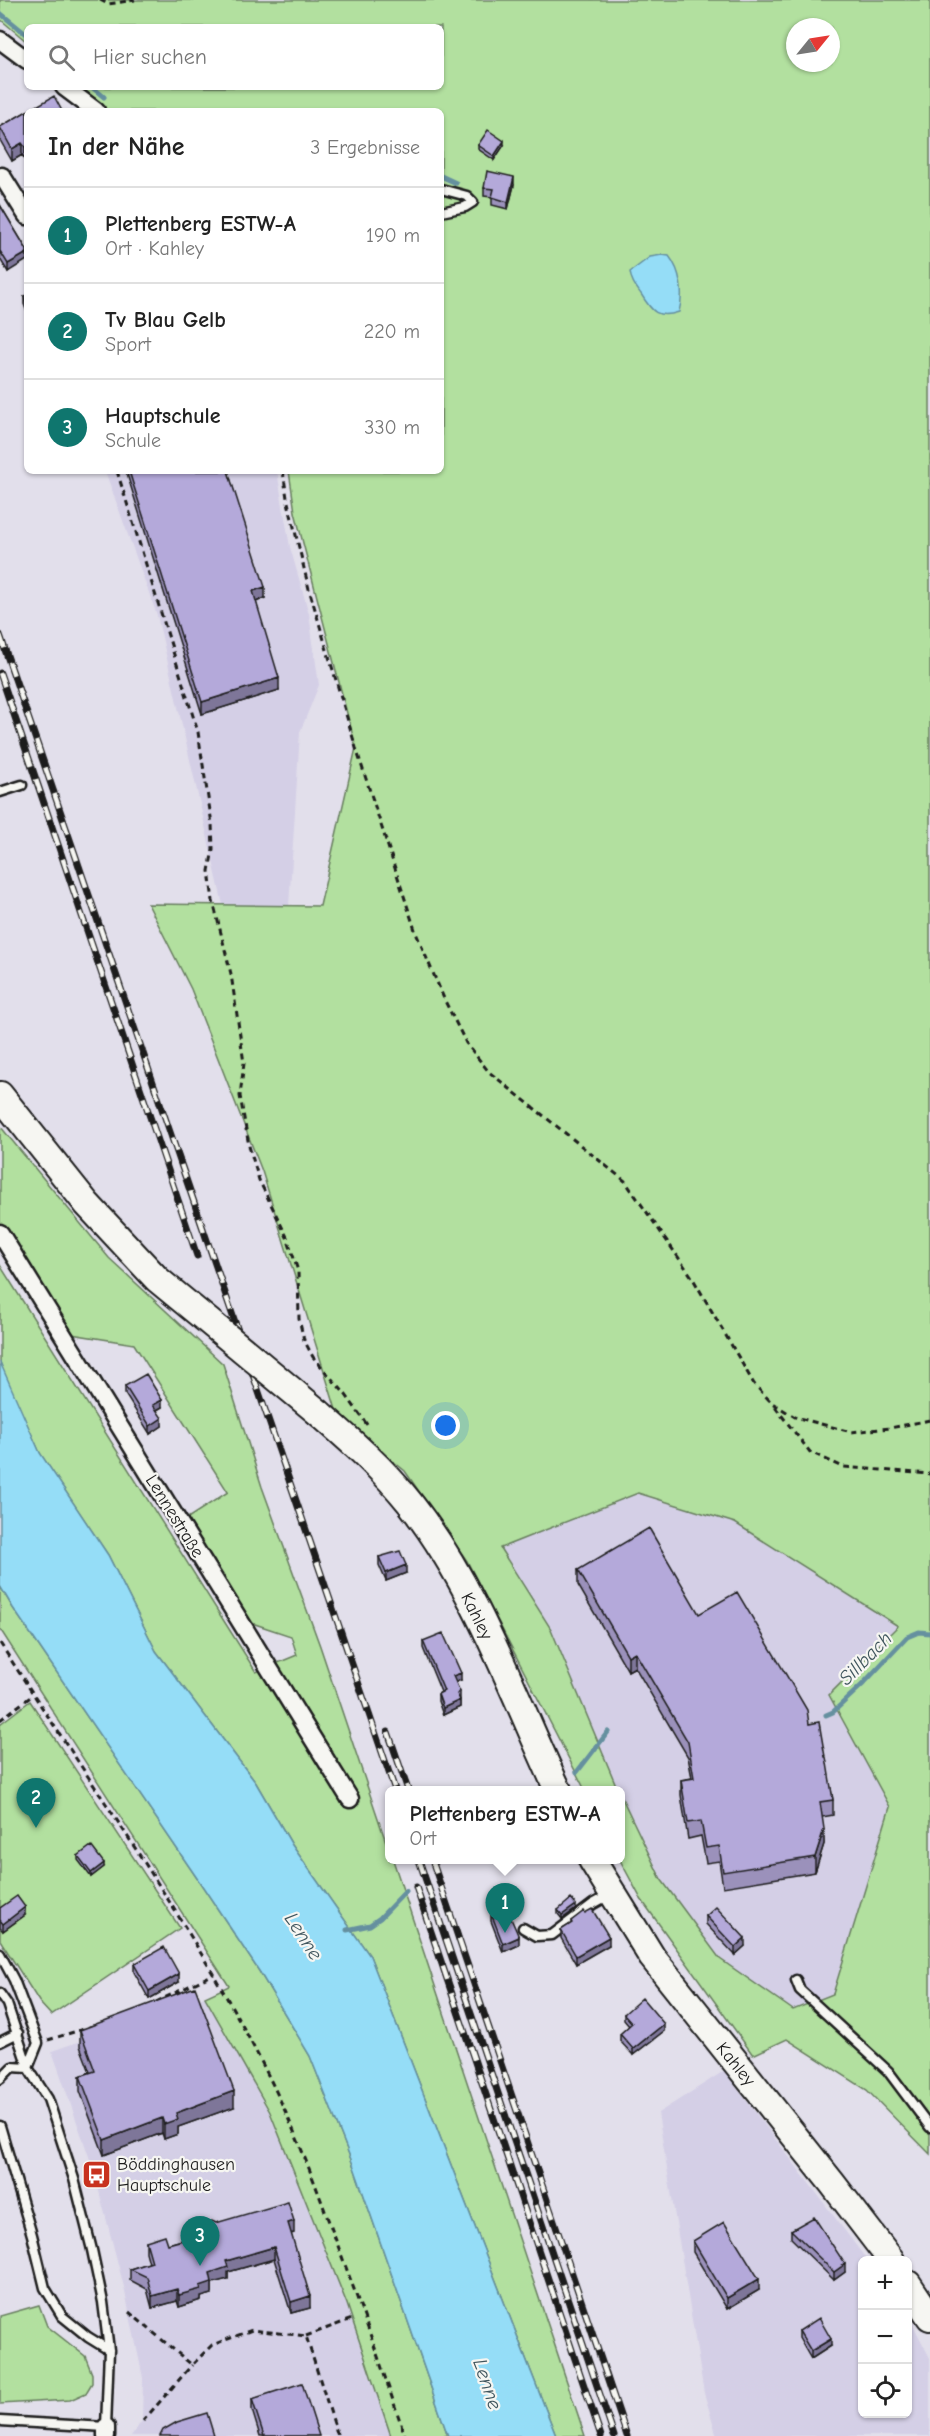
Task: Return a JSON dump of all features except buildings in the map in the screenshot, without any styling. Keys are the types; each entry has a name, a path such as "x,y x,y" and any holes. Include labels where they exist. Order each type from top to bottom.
{"main road":[{"name":"Kahley","path":"0,1095 87,1204 157,1279 370,1457 410,1503 453,1568 476,1611 556,1786"},
{"name":"Kahley","path":"594,1864 652,1957 888,2256"}],"street":[{"path":"0,40 24,58"},
{"path":"68,90 92,108"},
{"path":"2,176 24,211"},
{"name":"Lennestraße","path":"0,1233 350,1799"}],"lane":[{"path":"444,190 467,196 473,202 465,207 444,211"},
{"path":"0,792 22,785"},
{"path":"522,1929 537,1936 552,1935 593,1904 611,1894"},
{"path":"0,1954 14,1980 38,2043 28,2068"},
{"path":"796,1980 800,1990 888,2071 930,2127"},
{"path":"0,2421 106,2431 108,2350 99,2281 74,2179 48,2099 28,2068 7,2004 1,1997"},
{"path":"0,2042 18,2033"},
{"path":"0,2079 12,2067 28,2068"},
{"path":"0,2126 45,2288 62,2316 108,2350"}],"path":[{"path":"100,0 108,4 135,0"},
{"path":"118,474 198,732 212,824 213,849 209,871 213,901 231,974 243,1063 240,1096 249,1146 259,1180 287,1237 298,1271 299,1319 304,1340 313,1357 366,1422 371,1436 370,1457"},
{"path":"283,474 309,589 356,748 416,933 466,1043 489,1072 625,1180 692,1277 754,1384 772,1403 810,1452 843,1467 930,1474"},
{"path":"772,1403 795,1417 851,1432 890,1428 930,1420"},
{"path":"0,1643 127,1834 214,1973 269,2076 298,2139 368,2326 405,2436"},
{"path":"0,1720 33,1695"},
{"path":"147,2006 214,1973"},
{"path":"38,2043 103,2023"},
{"path":"129,2312 192,2365"},
{"path":"142,2421 212,2345 252,2330 306,2336 352,2319"},
{"path":"306,2336 338,2436"}],"shaded area":[{"path":"106,474 278,474 290,547 309,614 319,685 300,732 289,906 223,905 157,615"},
{"path":"638,1493 735,1523 899,1626 829,1695 890,1806 833,1994 793,2010 720,1959 661,1879 625,1806 625,1786 616,1786 551,1629 500,1548"},
{"path":"205,1997 270,2112 347,2304 391,2436 131,2436 142,2421 143,2378 124,2287 93,2168 52,2051"},
{"path":"724,2071 864,2256 858,2256 858,2418 912,2418 912,2323 930,2358 930,2436 717,2436 704,2393 658,2113"}],"green space":[{"path":"0,0 930,0 930,2154 867,2090 787,2039 753,2055 641,1899 622,1864 625,1864 625,1804 661,1879 720,1959 793,2010 833,1994 890,1807 829,1695 898,1626 735,1523 638,1493 500,1548 551,1629 616,1786 583,1786 467,1561 405,1471 338,1416 262,1171 191,989 148,904 320,906 356,748 295,512 289,474 444,474 444,108 104,108 84,90 444,90 444,24 24,24 24,39 0,19"},
{"path":"0,1126 109,1258 223,1364 262,1487 320,1646 385,1839 385,1864 394,1864 585,2436 556,2436 370,1956 292,1845 256,1783 156,1651 108,1555 40,1453 0,1362 0,1265 256,1672 297,1655 291,1636 249,1622 183,1521 228,1492 134,1344 65,1333 0,1225"},
{"path":"0,1586 259,1971 310,2056 354,2167 448,2436 391,2436 347,2304 270,2112 205,1997 229,1986 0,1629"},
{"path":"30,1701 180,1928 51,2015 40,2003 0,1940 0,1724"},
{"path":"39,2305 47,2326 85,2356 92,2374 92,2383 86,2393 70,2400 0,2404 0,2316"}],"water":[{"path":"669,256 673,262 679,276 681,290 679,312 665,315 656,312 648,305 634,284 630,272 650,257"},
{"name":"Lenne","path":"0,1362 40,1453 108,1555 156,1651 256,1783 292,1845 370,1956 556,2436 448,2436 354,2167 310,2056 259,1971 0,1586"}],"waterway":[{"path":"0,13 24,33"},
{"path":"96,90 104,97"},
{"path":"444,177 456,183"},
{"name":"Sillbach","path":"826,1715 833,1712 862,1685 907,1637 919,1632 930,1633"},
{"name":"Sillbach","path":"577,1772 608,1732"},
{"name":"Sillbach","path":"347,1930 370,1925 406,1891"}],"railway":[{"path":"0,635 394,1786"},
{"path":"0,673 197,1256"},
{"path":"388,1732 407,1786"},
{"path":"420,1864 614,2436"},
{"path":"433,1864 627,2436"},
{"path":"416,1887 601,2436"}],"place":[{"name":"Tv Blau Gelb","path":"36,1828"},
{"name":"Plettenberg ESTW-A","path":"505,1933"},
{"name":"Böddinghausen Hauptschule","path":"96,2174"},
{"name":"Hauptschule","path":"200,2266"}]}
